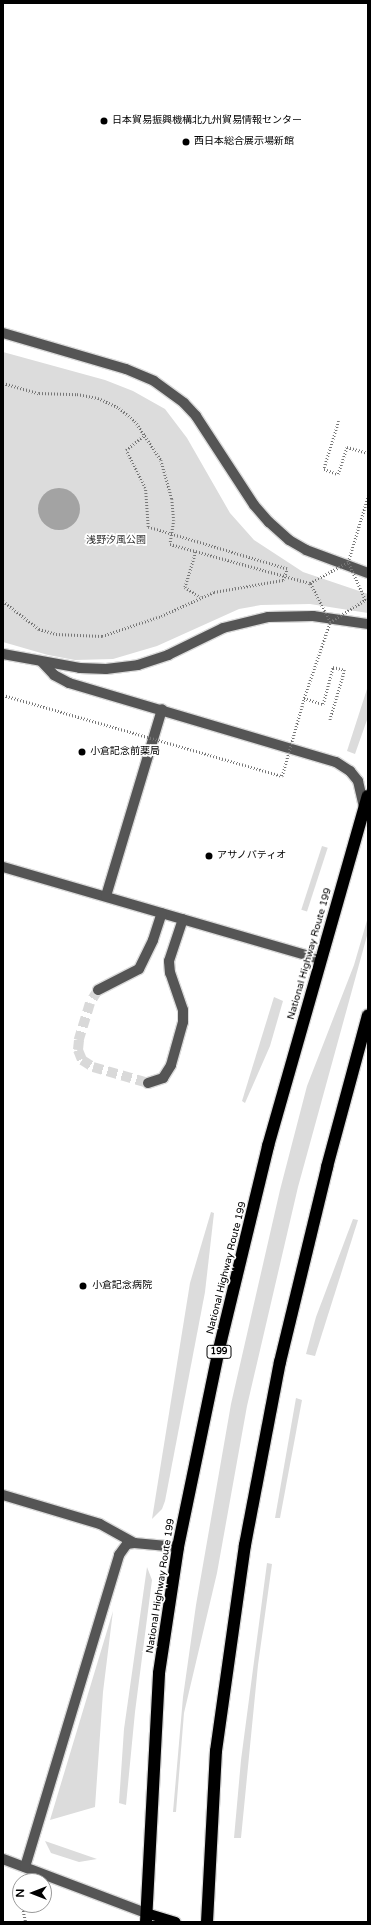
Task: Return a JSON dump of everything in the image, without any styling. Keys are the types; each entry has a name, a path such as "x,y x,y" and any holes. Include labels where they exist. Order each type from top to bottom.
{"highway":[{"name":"National Highway Route 199","path":"146,1918 159,1673 178,1547 227,1319 268,1146 320,959 368,796"},
{"path":"207,1922 216,1751 246,1537 280,1362 327,1167 368,1015"}],"main road":[{"path":"146,1918 176,1922"}],"street":[{"path":"3,334 126,369 154,381 184,403 196,416 254,505 269,522 289,540 306,550 368,573"},
{"path":"3,654 42,662 106,669 138,665 168,655 223,628 268,617 313,616 368,624"},
{"path":"42,662 54,675 69,683 162,709 336,762 350,771 358,781 363,795 364,811"},
{"path":"106,896 162,709"},
{"path":"3,867 320,959"},
{"path":"98,990 139,969 153,940 162,913"},
{"path":"148,1083 163,1078 171,1065 183,1022 183,1010 170,973 169,961 183,919"},
{"path":"3,1494 100,1524 134,1543"},
{"path":"25,1867 119,1555 127,1544 134,1543 178,1547"},
{"path":"3,1859 146,1918"}],"path":[{"path":"3,383 39,393 77,394 98,398 119,408 135,421 146,434 167,477 174,520 170,544 310,583 348,562"},
{"path":"339,422 324,469 338,474 347,447 368,453"},
{"path":"3,601 39,629 80,637 122,631 200,597 283,580 287,569 148,527 145,488 126,450 146,434"},
{"path":"3,695 282,776 304,698 330,622 367,600 348,562 368,496"},
{"path":"196,552 185,587 200,597"},
{"path":"310,583 330,622"},
{"path":"304,698 323,704 333,667 345,670 330,720"}],"green space":[{"name":"浅野汐風公園","path":"3,352 105,380 133,391 165,409 187,438 230,513 254,540 303,572 368,594 368,613 310,604 261,605 239,609 157,646 113,659 75,660 48,655 3,642"},
{"path":"368,686 368,717 355,754 347,751"},
{"path":"322,846 328,848 307,912 301,910"},
{"path":"368,917 368,932 298,1187 247,1406 217,1573 184,1713 176,1812 173,1812 183,1697 196,1605 231,1404 280,1190 307,1086 354,965"},
{"path":"274,997 283,1001 270,1046 245,1103 242,1101"},
{"path":"211,1212 214,1213 205,1292 165,1501 162,1509 152,1519 190,1283"},
{"path":"353,1219 358,1220 315,1356 306,1354 316,1317"},
{"path":"296,1398 302,1400 280,1518 275,1518"},
{"path":"267,1563 272,1564 258,1665 241,1838 234,1838 241,1760"},
{"path":"147,1567 152,1580 135,1712 126,1805 119,1803 124,1729"},
{"path":"113,1611 103,1692 95,1807 50,1820"},
{"path":"45,1841 97,1859 79,1862 51,1853"}],"shaded area":[{"path":"59,488 74,494 80,509 74,524 59,530 44,524 38,509 44,494"}],"tunnel":[{"path":"98,990 90,1003 79,1040 78,1050 82,1060 93,1067 148,1083"}],"place":[{"name":"日本貿易振興機構北九州貿易情報センター","path":"104,121"},
{"name":"西日本総合展示場新館","path":"186,142"},
{"name":"小倉記念前薬局","path":"82,752"},
{"name":"アサノパティオ","path":"209,856"},
{"name":"小倉記念病院","path":"83,1286"}]}
